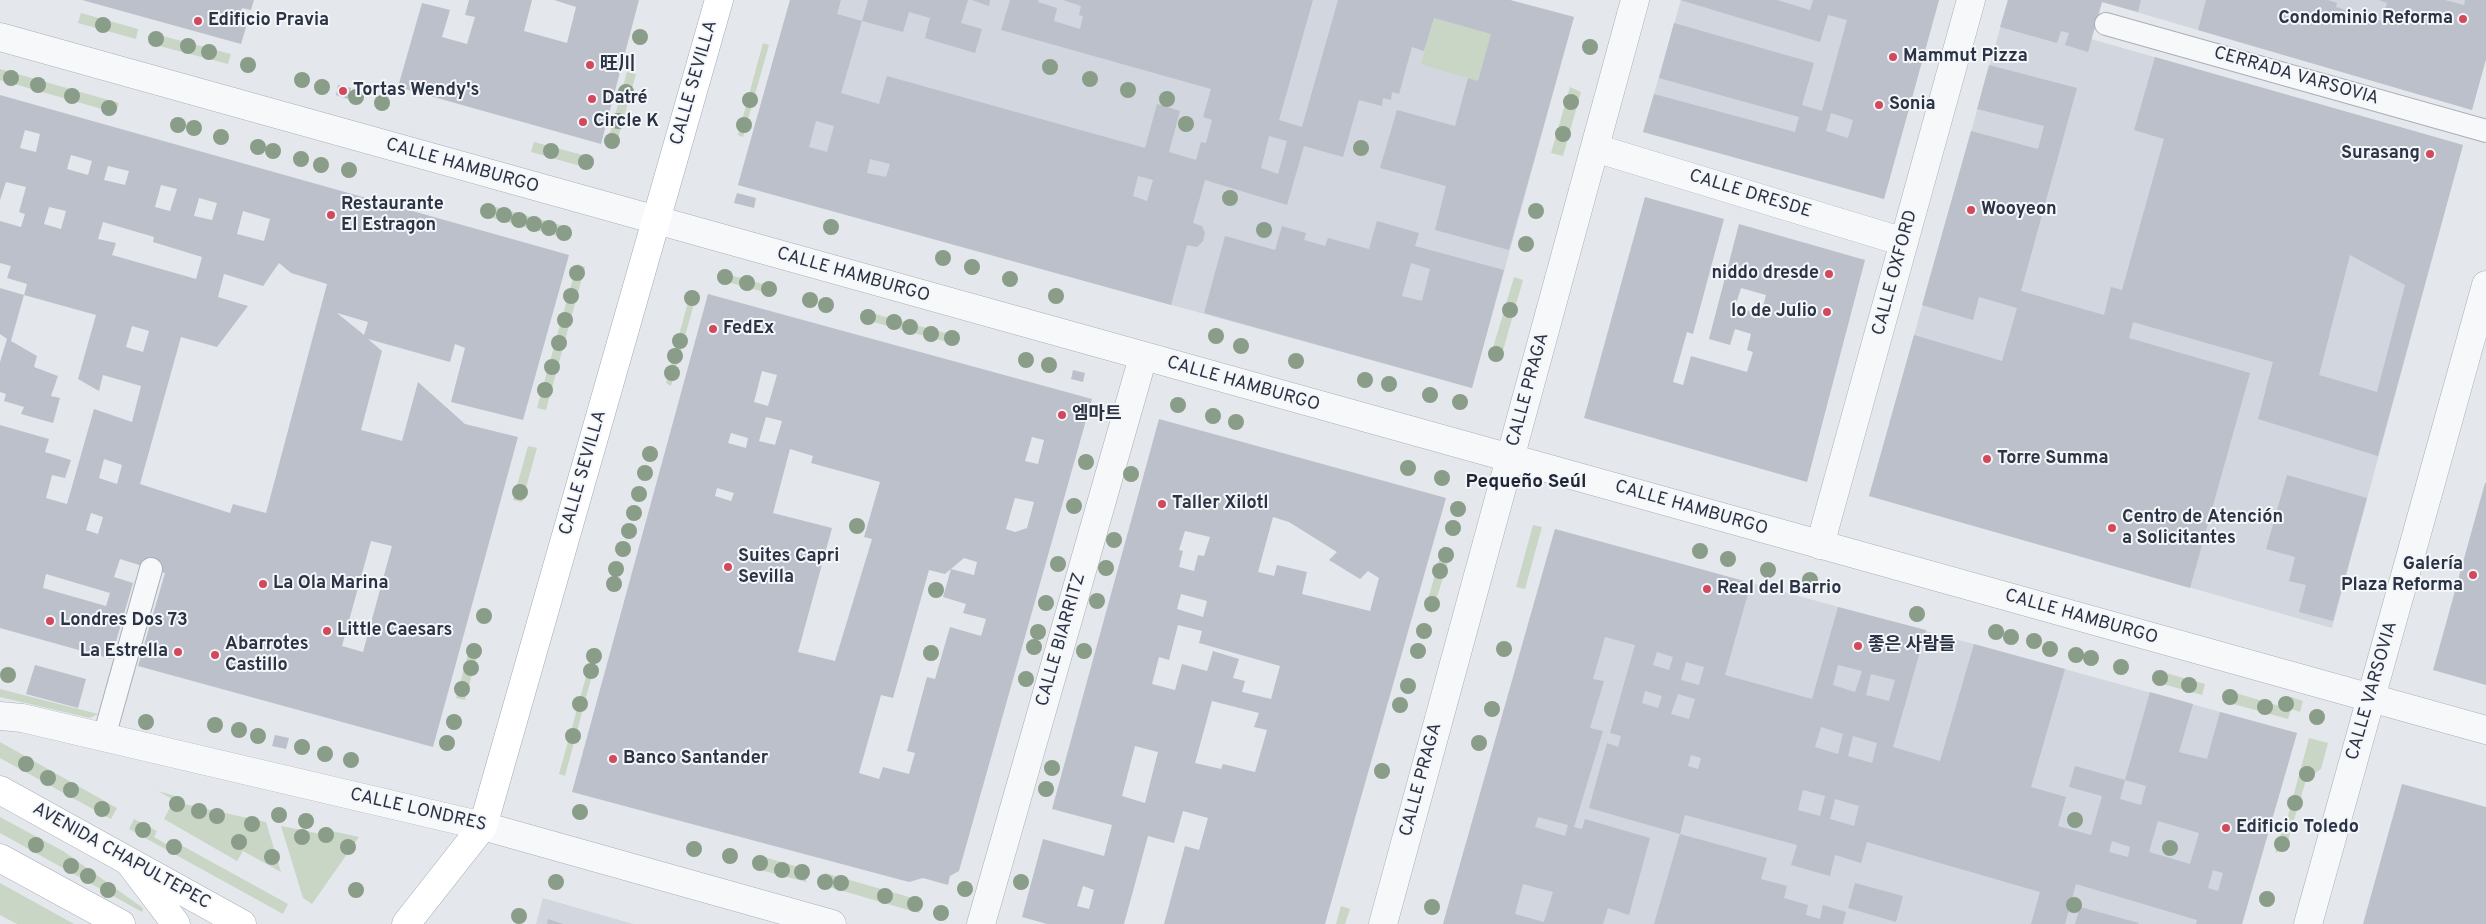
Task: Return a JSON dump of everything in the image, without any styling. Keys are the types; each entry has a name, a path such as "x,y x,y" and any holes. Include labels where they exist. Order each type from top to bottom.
{"main road":[{"name":"CALLE SEVILLA","path":"406,924 483,826 719,0"},
{"name":"AVENIDA CHAPULTEPEC","path":"0,790 242,924"},
{"path":"0,858 120,924"},
{"path":"129,862 176,924"}],"street":[{"name":"CALLE PRAGA","path":"1383,924 1635,0"},
{"name":"CALLE OXFORD","path":"1820,545 1971,0"},
{"name":"CALLE HAMBURGO","path":"0,37 2486,730"},
{"name":"CALLE DRESDE","path":"1595,148 1904,242"},
{"name":"CALLE VARSOVIA","path":"2308,924 2486,285"},
{"name":"CALLE BIARRITZ","path":"981,924 1143,357"},
{"name":"CALLE LONDRES","path":"0,716 22,718 483,826 832,924"}],"lane":[{"name":"CERRADA VARSOVIA","path":"2106,24 2486,131"},
{"path":"104,737 151,569"}],"shaded area":[{"path":"790,0 1510,0 1574,17 1472,388 738,185"},
{"path":"1681,0 1939,0 1884,199 1643,132"},
{"path":"2008,0 2486,0 2486,59 2472,110 2102,2 2091,39 2463,145 2332,628 1869,496"},
{"path":"1555,529 2297,733 2242,924 1443,924"},
{"path":"543,898 633,924 536,924"}],"green space":[{"path":"81,13 138,29 136,39 78,23"},
{"path":"1434,18 1491,34 1478,81 1421,64"},
{"path":"151,33 231,54 228,64 148,43"},
{"path":"763,43 769,45 743,137 738,135"},
{"path":"0,69 119,103 116,113 0,80"},
{"path":"627,72 636,74 616,146 607,143"},
{"path":"1570,87 1581,92 1563,156 1551,153"},
{"path":"534,142 594,158 591,169 531,152"},
{"path":"485,204 571,228 568,239 482,215"},
{"path":"577,264 585,267 546,410 537,408"},
{"path":"719,272 777,288 775,295 717,279"},
{"path":"1514,277 1523,280 1500,361 1490,358"},
{"path":"691,291 697,293 671,386 666,383"},
{"path":"864,311 960,337 958,345 862,319"},
{"path":"528,446 537,448 522,502 513,500"},
{"path":"1533,525 1542,527 1525,589 1516,587"},
{"path":"1443,546 1452,549 1432,613 1425,610"},
{"path":"471,643 480,646 465,700 456,698"},
{"path":"594,648 599,649 565,776 559,774"},
{"path":"2155,670 2205,684 2202,695 2152,681"},
{"path":"0,689 98,714 90,718 0,697"},
{"path":"2229,691 2279,706 2291,697 2303,701 2300,712 2291,709 2288,719 2226,702"},
{"path":"2309,738 2328,743 2321,769 2306,780 2286,847 2275,853 2283,827 2285,827"},
{"path":"0,742 117,808 111,819 0,758"},
{"path":"158,791 175,796 184,804 266,822 281,872 243,851 237,861 164,819 174,800"},
{"path":"0,817 63,851 143,908 142,912 0,833"},
{"path":"134,819 157,831 154,837 166,844 170,839 288,904 283,914 129,829"},
{"path":"281,826 321,834 323,829 359,837 312,904 303,898"},
{"path":"757,855 809,870 806,882 753,868"},
{"path":"825,873 923,901 919,913 822,885"},
{"path":"0,883 74,924 17,924 0,915"},
{"path":"1341,906 1350,909 1345,924 1336,924"}],"building":[{"name":"Edificio Pravia","path":"82,0 254,0 251,10 242,8 239,22 247,24 241,44"},
{"path":"469,0 532,0 524,31 567,43 576,7 554,0 639,0 601,144 398,87 422,3 450,10 442,37 467,44 475,17 465,15"},
{"path":"790,0 841,0 837,14 862,21 841,93 879,104 887,76 1145,148 1157,104 1180,111 1169,152 1196,160 1201,142 1206,143 1212,120 1203,117 1211,89 1001,30 1010,0 1039,0 1038,2 1057,8 1054,21 1080,29 1083,16 1079,15 1081,6 1063,0 1313,0 1279,120 1302,127 1338,0 1510,0 1574,17 1509,250 1435,230 1446,186 1380,168 1397,110 1455,126 1468,78 1478,81 1491,34 1434,18 1424,51 1412,47 1399,94 1392,92 1391,100 1383,98 1382,106 1359,100 1343,157 1304,146 1287,205 1205,180 1193,223 1202,226 1205,233 1203,241 1197,247 1187,245 1171,305 738,185","holes":["816,121 834,126 827,152 809,147","1269,136 1287,141 1278,174 1261,168","870,159 890,164 886,177 867,173","1138,176 1153,180 1147,201 1133,196"]},
{"path":"868,0 968,0 961,23 982,29 975,53 925,38 930,18 909,12 903,32 862,21"},
{"path":"972,0 990,0 989,6"},
{"path":"1680,0 1777,0 1810,10 1813,0 1939,0 1884,199 1643,132 1654,94 1795,132 1799,117 1659,78 1674,23 1814,63 1802,105 1822,111 1847,20 1828,15 1820,42","holes":["1831,113 1853,120 1848,138 1826,131"]},
{"path":"2008,0 2141,0 2138,12 2102,2 2088,52 2065,45 2069,33 2061,31 2057,43 2000,27"},
{"path":"2206,0 2328,0 2337,3 2336,7 2382,21 2387,3 2379,0 2445,0 2464,5 2465,0 2486,0 2486,59 2472,110 2198,30"},
{"path":"2155,57 2463,145 2378,456 2258,419 2273,362 2133,322 2129,338 2250,373 2190,588 1869,496 1914,335 2002,361 2017,308 1979,297 1973,320 1922,305 1971,131 2038,149 2044,126 1977,109 1989,65 2077,88 2021,291 2104,315 2111,287 2122,290 2164,139 2134,130","holes":["2350,255 2405,285 2377,392 2319,375"]},
{"name":"Tortas Wendy's","path":"338,85 351,88 348,99 336,95"},
{"path":"0,95 569,255 523,420 451,402 465,348 455,344 450,362 368,339 382,351 361,430 402,441 418,382 465,424 518,437 433,747 138,666 165,573 120,559 114,577 133,583 111,659 0,628 0,425 49,439 45,452 71,460 65,478 52,475 46,498 67,504 94,409 132,422 141,386 103,375 99,391 78,379 96,315 24,295 27,284 7,278 11,266 0,263 0,221 21,227 25,214 19,212 26,187 6,182 0,200","holes":["25,130 40,134 36,152 20,148","71,155 92,161 88,175 67,169","108,166 129,171 125,185 104,180","161,185 177,189 170,211 155,207","199,198 217,203 212,220 194,216","49,207 66,211 61,229 44,224","243,211 270,219 264,241 237,234","103,222 154,237 153,242 202,257 196,279 112,255 116,243 98,239","279,263 291,273 327,284 266,513 233,504 230,513 140,484 181,337 217,347 248,306 218,297 224,274 263,286","337,313 368,322 364,335","132,326 149,331 143,352 126,347","104,459 122,465 117,484 99,478","91,513 103,517 98,534 86,530","371,541 392,546 363,652 342,646","46,574 110,593 106,606 43,588"]},
{"path":"737,193 756,198 754,208 734,203"},
{"path":"1645,197 1724,219 1693,334 1687,332 1673,382 1683,385 1691,356 1747,372 1753,352 1747,350 1751,334 1735,329 1730,345 1709,339 1739,224 1865,260 1807,482 1584,418","holes":["1741,288 1766,295 1761,314 1735,307"]},
{"path":"1377,221 1419,233 1415,246 1504,270 1472,388 1204,313 1225,236 1275,250 1282,226 1306,233 1304,240 1325,246 1328,238 1369,249","holes":["1411,263 1430,269 1422,301 1402,296"]},
{"path":"0,288 24,295 11,341 37,356 34,367 58,376 51,396 60,398 53,423 21,414 24,407 4,401 6,394 0,392 0,362 7,339 0,334"},
{"path":"708,294 1092,399 959,871 950,876 948,885 923,878 909,882 572,792","holes":["762,371 777,375 768,406 754,402","766,417 782,421 775,445 759,441","731,433 748,438 746,448 728,443","1032,437 1044,440 1038,464 1025,461","790,449 813,456 811,463 880,482 864,537 872,539 835,661 798,652 832,528 773,513","717,488 734,493 731,501 715,496","1015,498 1034,502 1027,528 1015,532 1006,529","964,558 977,562 974,575 951,569 943,597 966,604 963,613 986,619 981,636 950,627 935,679 927,677 907,751 915,753 909,774 883,767 879,779 859,773 881,695 893,698 929,570 945,574"]},
{"path":"1073,370 1085,373 1083,382 1071,379"},
{"path":"1159,419 1446,498 1325,924 1164,924 1185,846 1199,850 1208,818 1183,811 1174,843 1148,836 1124,924 1047,924 1022,917 1043,839 1104,856 1112,825 1052,809","holes":["1273,517 1289,522 1337,552 1329,560 1360,579 1368,571 1379,578 1370,611 1302,594 1307,572 1277,565 1274,576 1258,572","1185,531 1210,537 1204,556 1198,555 1194,571 1179,567 1183,551 1179,550","1181,594 1207,601 1203,617 1177,609","1178,625 1202,631 1199,643 1280,666 1271,699 1242,692 1245,681 1233,678 1239,659 1213,651 1207,671 1182,664 1175,690 1152,684 1159,657 1169,660","1212,701 1259,713 1254,727 1267,730 1255,772 1223,764 1221,769 1195,763","1135,746 1158,752 1145,803 1122,796","1083,886 1094,890 1089,909 1077,906"]},
{"path":"2287,475 2367,498 2333,621 2299,612 2306,585 2289,581 2295,557 2266,549"},
{"name":"Galería Plaza Reforma","path":"2486,483 2486,685 2433,670"},
{"path":"1555,529 1751,583 1725,675 1812,699 1838,607 1926,630 1893,747 1940,761 1974,644 2065,669 2031,787 2066,797 2058,826 2091,835 2102,796 2069,787 2075,766 2125,780 2150,692 2193,704 2179,752 2207,759 2220,712 2297,733 2242,924 2196,924 2197,920 2076,884 2065,924 2031,924 2040,892 1867,842 1861,863 1835,855 1830,876 1791,865 1797,845 1685,815 1680,834 1589,808 1607,743 1618,747 1621,736 1610,733 1635,645 1605,637 1593,679 1604,681 1590,728 1603,731 1574,827 1582,829 1585,819 1650,838 1629,915 1608,908 1603,924 1443,924","holes":["1657,652 1673,657 1669,670 1653,665","1686,662 1704,667 1699,685 1681,680","1838,665 1862,671 1855,692 1833,685","1871,674 1895,680 1889,701 1866,695","1645,691 1662,696 1658,708 1642,703","1678,694 1695,699 1689,719 1671,714","1821,727 1843,734 1838,754 1815,747","1853,736 1877,743 1872,763 1848,756","1691,755 1701,758 1698,769 1688,766","2125,780 2146,786 2141,805 2120,799","1803,790 1825,796 1820,816 1798,810","1835,799 1859,806 1854,826 1830,819","1538,817 1568,825 1565,836 1535,827","2158,821 2199,833 2190,864 2149,852","2112,841 2130,847 2128,857 2109,852","2213,870 2223,873 2218,891 2208,888","1523,884 1553,892 1544,922 1515,914"]},
{"path":"35,665 86,679 78,708 26,694"},
{"path":"275,735 289,738 286,749 272,746"},
{"path":"2402,784 2486,807 2486,924 2363,924"},
{"path":"1680,834 1767,858 1761,879 1787,886 1784,898 1808,905 1806,915 1820,919 1823,905 1846,912 1843,924 1654,924"},
{"path":"1855,883 1903,896 1896,922 1848,908"},
{"path":"2080,907 2139,923 2075,924"},
{"path":"548,919 563,924 547,924"}],"place":[{"name":"Condominio Reforma","path":"2463,19"},
{"name":"Edificio Pravia","path":"198,21"},
{"name":"Mammut Pizza","path":"1893,57"},
{"name":"旺川","path":"590,65"},
{"name":"Tortas Wendy's","path":"343,91"},
{"name":"Datré","path":"592,99"},
{"name":"Sonia","path":"1879,105"},
{"name":"Circle K","path":"583,122"},
{"name":"Surasang","path":"2430,154"},
{"name":"Wooyeon","path":"1971,210"},
{"name":"Restaurante El Estragon","path":"331,215"},
{"name":"niddo dresde","path":"1829,274"},
{"name":"lo de Julio","path":"1827,312"},
{"name":"FedEx","path":"713,329"},
{"name":"엠마트","path":"1062,415"},
{"name":"Torre Summa","path":"1987,459"},
{"name":"Taller Xilotl","path":"1162,504"},
{"name":"Centro de Atención a Solicitantes","path":"2112,528"},
{"name":"Suites Capri Sevilla","path":"728,567"},
{"name":"Galería Plaza Reforma","path":"2473,575"},
{"name":"La Ola Marina","path":"263,584"},
{"name":"Real del Barrio","path":"1707,589"},
{"name":"Londres Dos 73","path":"50,621"},
{"name":"Little Caesars","path":"327,631"},
{"name":"좋은 사람들","path":"1858,646"},
{"name":"La Estrella","path":"178,652"},
{"name":"Abarrotes Castillo","path":"215,655"},
{"name":"Banco Santander","path":"613,759"},
{"name":"Edificio Toledo","path":"2226,828"}],"district":[{"name":"Pequeño Seúl","path":"1526,483"}]}
